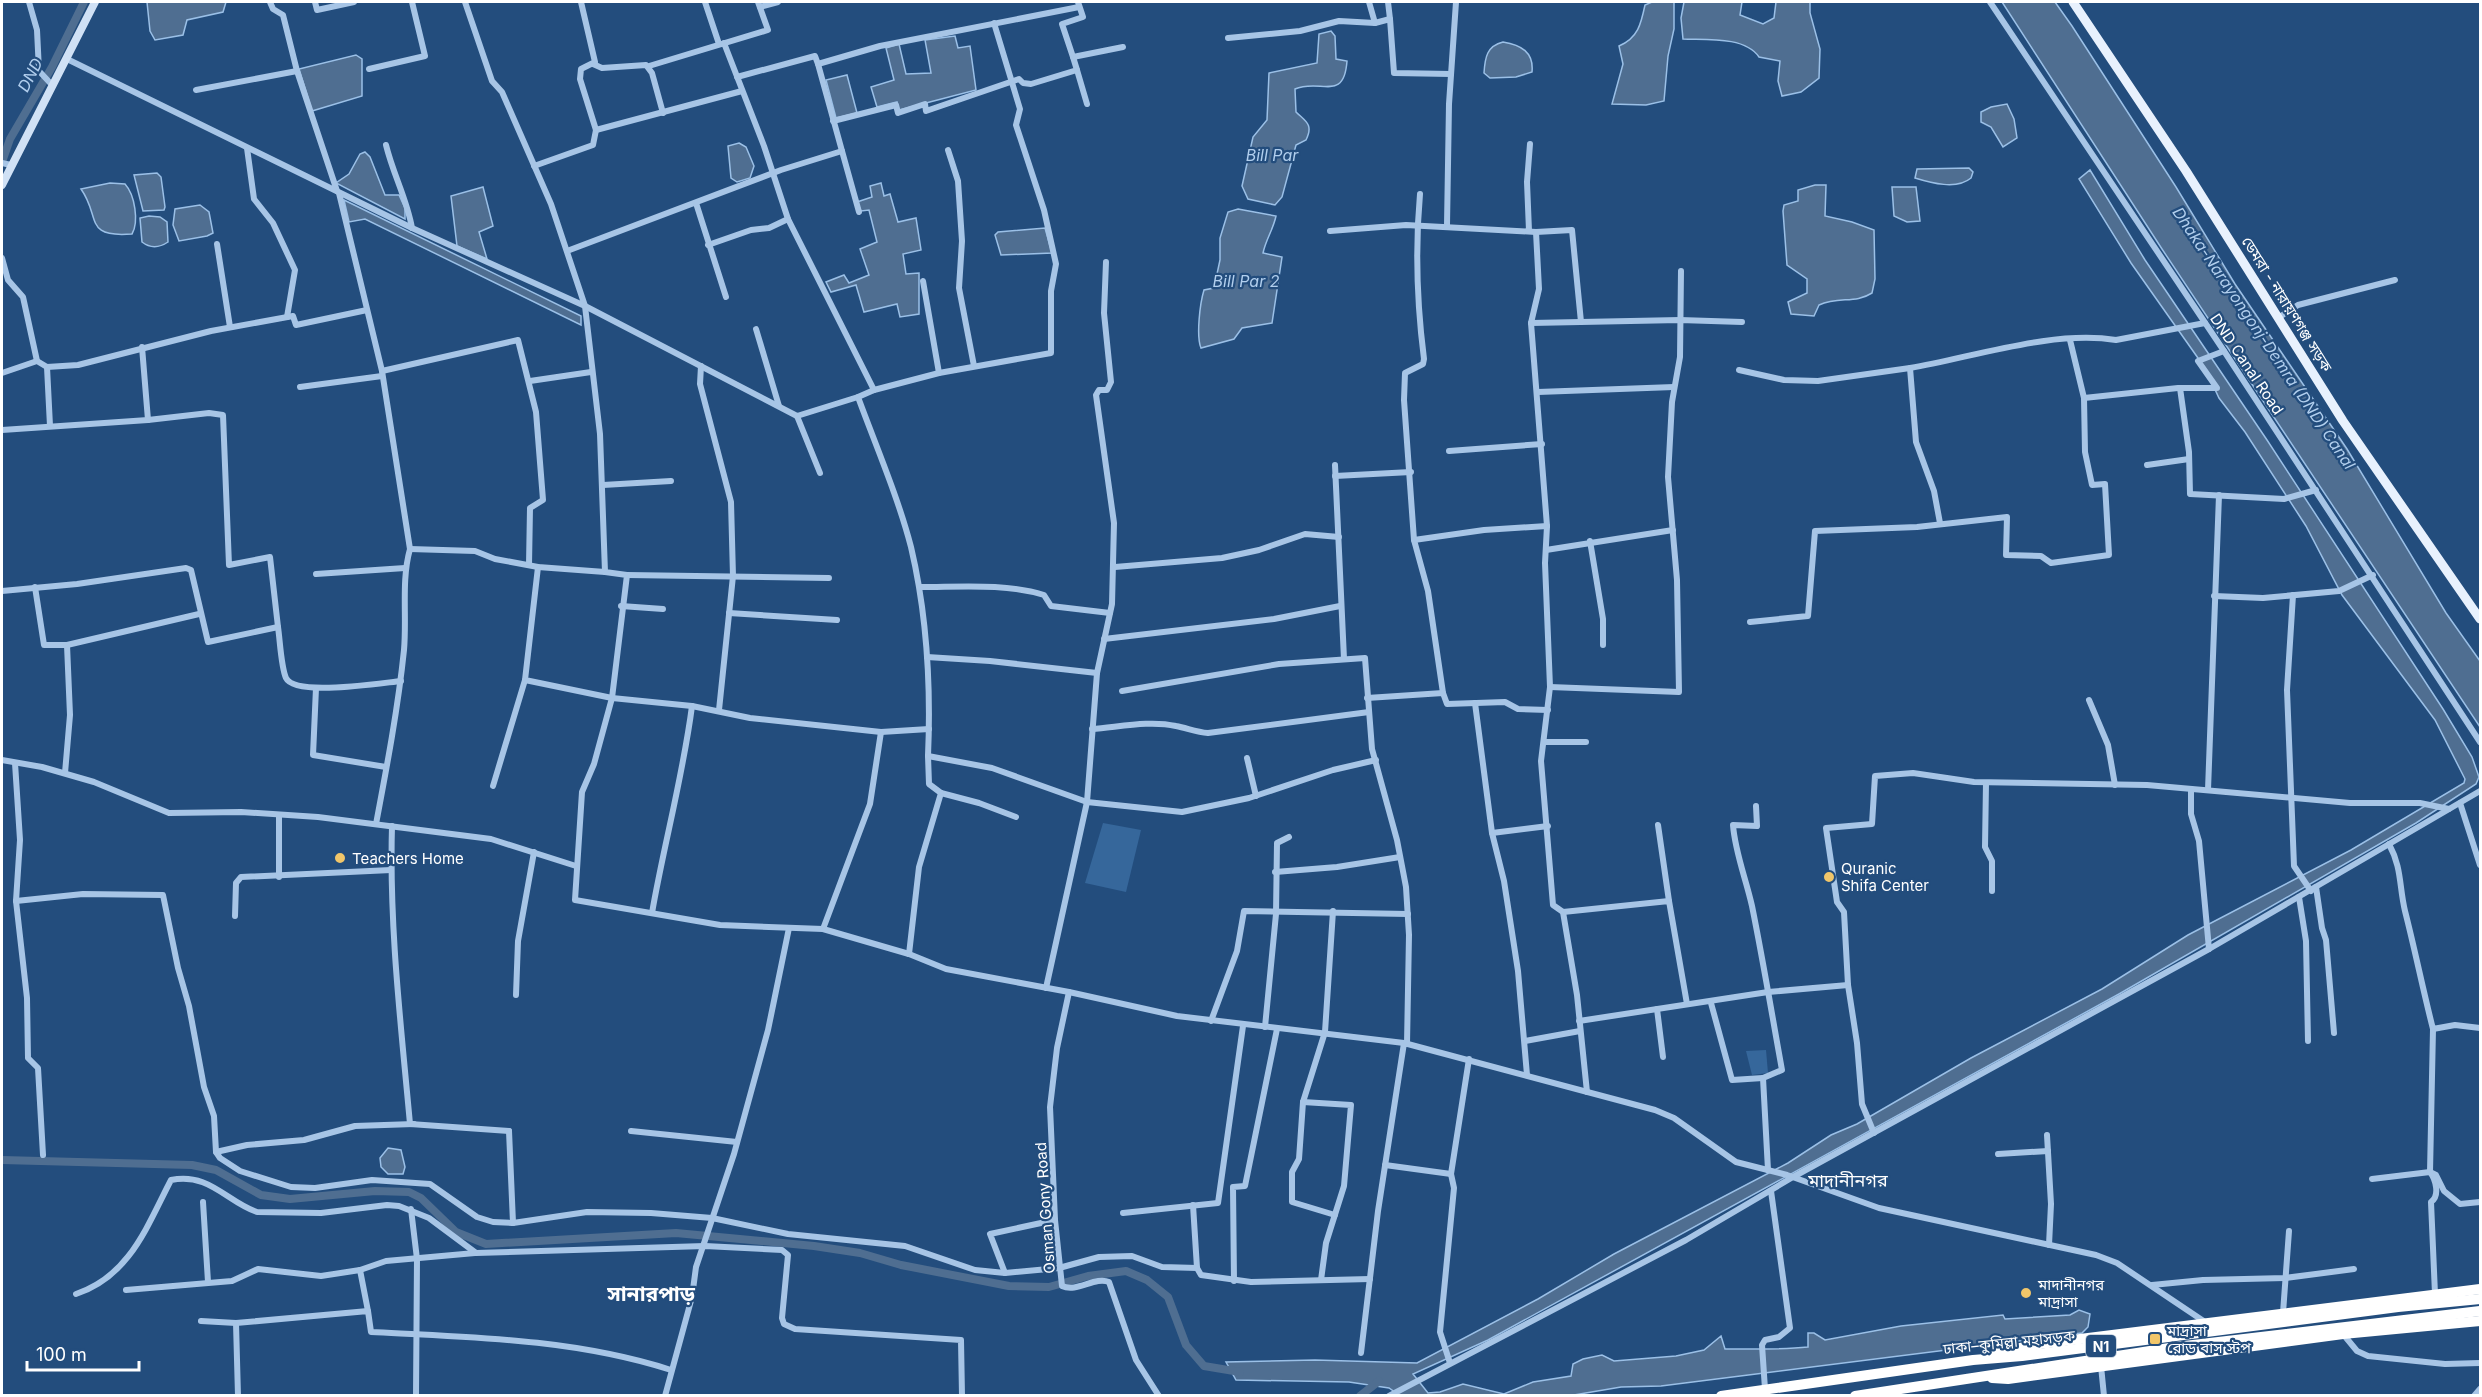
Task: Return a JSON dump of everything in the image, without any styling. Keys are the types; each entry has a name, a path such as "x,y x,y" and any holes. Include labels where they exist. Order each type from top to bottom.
{"highway":[{"path":"1973,1360 2040,1344 2481,1289"},
{"name":"ঢাকা–কুমিল্লা মহাসড়ক","path":"1721,1395 1973,1360 2022,1356 2398,1307 2481,1299"},
{"name":"ঢাকা–কুমিল্লা মহাসড়ক","path":"1855,1395 2315,1329 2481,1311"},
{"path":"1977,1376 2008,1379 2343,1334 2481,1321"}],"main road":[{"name":"ডেমরা - নারায়ণগঞ্জ সড়ক","path":"2073,2 2186,171 2343,421 2481,619"}],"street":[{"path":"29,2 37,30 41,73 51,83"},
{"path":"2,184 5,164 67,59 95,2"},
{"path":"270,2 273,9 283,15 297,71 338,192 382,374 410,549 405,568 406,627 400,681 376,824"},
{"path":"315,2 317,10 354,2"},
{"path":"369,69 425,57 412,2"},
{"path":"465,2 492,81 502,92 534,166 567,251 585,306 600,435 605,572"},
{"path":"534,166 593,145 596,130 580,79 581,69 593,63 595,58 581,2"},
{"path":"705,2 742,90 788,219 874,390"},
{"path":"593,63 602,68 642,64 649,66 768,30 759,4 778,2"},
{"path":"1369,2 1376,23"},
{"path":"1388,2 1394,73 1451,74"},
{"path":"1447,225 1451,74 1456,2"},
{"name":"DND Canal Road","path":"1990,2 2373,575 2481,742"},
{"path":"818,64 880,46 1078,4 1083,17 1062,24 1087,104"},
{"path":"1228,38 1300,31 1339,21 1376,23 1390,19"},
{"path":"797,416 874,390 939,373 1051,352 1051,291 1056,264 1042,202 1016,124 1020,109 994,23"},
{"path":"1073,57 1123,47"},
{"path":"737,77 815,56 859,212"},
{"path":"67,59 412,228 585,306 779,406 797,416 820,473"},
{"path":"649,66 663,113"},
{"path":"833,121 896,105 898,112 925,104 926,111 1019,79 1023,83 1031,84 1077,70"},
{"path":"196,90 297,71"},
{"path":"596,130 742,90"},
{"path":"1530,144 1527,182 1539,289 1531,323 1547,526 1550,687 1541,761 1553,905 1563,912 1669,901"},
{"path":"386,145 391,166 409,212 412,228"},
{"path":"247,148 254,199 273,223 295,270 287,317"},
{"path":"948,150 958,181 962,241 959,288 974,366"},
{"path":"567,251 773,174 842,151"},
{"path":"1420,194 1417,225 1418,311 1424,358 1423,364 1409,369 1404,378 1414,540 1428,591 1443,693 1447,704 1505,702 1518,709 1548,710"},
{"path":"696,203 726,297"},
{"path":"708,245 751,230 769,228 788,219"},
{"path":"1330,231 1417,225 1447,225 1476,230 1533,232 1572,230 1581,322"},
{"path":"217,244 230,327"},
{"path":"2,258 8,280 23,297 37,361"},
{"path":"1046,988 1087,802 1097,673 1110,613 1115,567 1114,523 1096,395 1099,390 1107,390 1111,382 1104,313 1106,262"},
{"path":"1550,687 1679,692 1677,580 1668,477 1674,387 1680,357 1681,271"},
{"path":"2278,318 2298,305 2395,280"},
{"path":"923,281 939,373"},
{"path":"2,373 37,361 48,367 78,365 142,347 287,317 293,316 296,325 367,310"},
{"path":"1531,323 1680,320 1742,322"},
{"path":"1738,370 1784,380 1818,381 1911,368 2020,345 2102,338 2116,340 2205,323"},
{"path":"756,329 779,406"},
{"path":"300,387 382,374 515,339 530,381 536,412 543,500 530,508 529,565"},
{"path":"1750,622 1808,616 1815,531 1917,527 2007,517 2006,555 2041,556 2050,562 2109,555 2105,484 2092,484 2085,452 2084,398 2070,340"},
{"path":"142,347 148,420"},
{"path":"2084,398 2180,388 2217,388 2198,362 2224,351"},
{"path":"701,366 700,384 731,502 733,576 719,710"},
{"path":"48,367 50,426"},
{"path":"1911,368 1916,442 1934,491 1940,523"},
{"path":"530,381 591,372"},
{"path":"1538,392 1674,387"},
{"path":"2180,388 2189,459 2190,494 2284,499 2316,490"},
{"path":"858,397 910,544 920,587 927,657 929,784 941,793 979,803 1016,817"},
{"path":"2,430 148,420 217,412 223,415 229,565 270,557 286,679 301,688 400,681"},
{"path":"1449,451 1542,444"},
{"path":"2147,465 2189,459"},
{"path":"1335,465 1344,659"},
{"path":"1335,476 1411,472"},
{"path":"603,484 671,481"},
{"path":"2208,790 2213,710 2214,596 2219,495"},
{"path":"1414,540 1484,530 1547,526"},
{"path":"1546,550 1590,541 1673,530"},
{"path":"1115,567 1222,558 1259,550 1305,534 1339,537"},
{"path":"1590,541 1603,619 1603,645"},
{"path":"410,549 475,550 495,559 538,567 627,575 829,578"},
{"path":"493,786 525,680 538,567"},
{"path":"2,591 77,584 186,568 191,570 199,614 208,642 278,627"},
{"path":"316,574 405,568"},
{"path":"627,575 621,606 612,698 594,764 582,792 575,900 720,925 823,929 909,954 946,969 1211,1021 1243,1026 1325,1032 1406,1044 1469,1059 1674,1118 1736,1162 1790,1176 1879,1208 2096,1254 2117,1263 2152,1285 2205,1323"},
{"path":"2214,596 2263,598 2339,591 2373,575"},
{"path":"35,587 44,645 67,645 199,614"},
{"path":"920,587 1034,592 1044,595 1051,606 1110,613"},
{"path":"2294,595 2287,690 2294,866 2314,889 2326,940 2334,1033"},
{"path":"621,606 663,609"},
{"path":"1104,639 1274,619 1340,606"},
{"path":"729,613 837,620"},
{"path":"65,773 70,715 67,645"},
{"path":"927,657 990,661 1097,673"},
{"path":"1122,691 1279,664 1365,658 1372,749 1400,857 1408,914 1406,1044 1385,1166 1361,1353"},
{"path":"525,680 612,698 692,706 750,718 881,732 929,729"},
{"path":"316,688 313,755 386,767"},
{"path":"1367,698 1443,693"},
{"path":"2089,700 2108,745 2115,785"},
{"path":"1475,703 1492,833 1504,881 1518,971 1527,1075"},
{"path":"652,913 666,834 684,764 692,706"},
{"path":"1092,729 1148,724 1177,726 1192,732 1208,734 1369,712"},
{"path":"823,929 870,804 881,732"},
{"path":"1544,742 1586,742"},
{"path":"928,756 992,768 1087,802 1182,812 1256,796 1333,770 1376,760"},
{"path":"1247,758 1256,796"},
{"path":"2,760 65,773 94,782 169,813 241,812 392,826 491,839 576,866"},
{"path":"15,763 20,840 16,901 27,999 28,1058 38,1068 43,1155"},
{"path":"1874,1133 1866,1116 1848,985 1844,912 1837,902 1826,828 1872,824 1875,776 1913,773 1986,783 2115,785 2208,790 2350,803 2421,803 2449,810"},
{"path":"1986,783 1985,846 1992,861 1992,891"},
{"path":"2191,789 2191,814 2199,841 2209,949"},
{"path":"1389,1395 1432,1374 1449,1362 1587,1293 1771,1191 1790,1176 1874,1133 2209,949 2481,791"},
{"path":"909,954 919,867 941,793"},
{"path":"2460,803 2481,865"},
{"path":"1711,1003 1732,1080 1763,1078 1782,1070 1743,863 1735,844 1733,825 1757,826 1756,806"},
{"path":"279,815 279,877"},
{"path":"1658,825 1687,1004"},
{"path":"392,826 391,870 398,996 410,1124"},
{"path":"1492,833 1548,826"},
{"path":"1265,1027 1276,914 1277,843 1289,837"},
{"path":"2389,844 2398,862 2404,909 2414,940 2418,968 2433,1029 2430,1172 2434,1178 2436,1193 2434,1200 2430,1203 2435,1294"},
{"path":"516,995 518,941 534,852"},
{"path":"1275,872 1337,867 1400,857"},
{"path":"235,916 237,879 241,877 391,870"},
{"path":"16,901 83,894 163,895 177,968 189,1006 204,1087 214,1116 216,1152 220,1158 240,1172 291,1187 315,1188 372,1180 430,1184 477,1217 493,1222 513,1223 586,1212 712,1218 788,1233 905,1246 975,1270 1005,1273 1060,1269 1099,1257 1132,1256 1162,1267 1197,1268"},
{"path":"2300,897 2306,941 2308,1041"},
{"path":"1211,1021 1237,951 1244,911 1276,914 1333,911 1408,914"},
{"path":"1333,911 1325,1032 1303,1102 1299,1159 1292,1172 1292,1202 1335,1215"},
{"path":"1563,912 1587,1092"},
{"path":"665,1395 692,1297 696,1267 705,1246 737,1142 768,1030 789,928"},
{"path":"1579,1021 1768,993 1848,985"},
{"name":"Osman Gony Road","path":"1069,992 1057,1048 1050,1107 1055,1220 1062,1286 1068,1289 1102,1280 1109,1282 1136,1360 1159,1395"},
{"path":"1657,1009 1664,1057"},
{"path":"1123,1213 1218,1203 1243,1026"},
{"path":"2433,1029 2455,1026 2481,1028"},
{"path":"1234,1281 1233,1187 1245,1186 1277,1029"},
{"path":"1525,1041 1580,1031"},
{"path":"1449,1362 1440,1332 1453,1199 1451,1174 1469,1059"},
{"path":"1763,1078 1770,1170"},
{"path":"1303,1102 1351,1105 1344,1186 1326,1243 1321,1280"},
{"path":"216,1152 247,1145 304,1140 356,1126 410,1124 509,1131 513,1223"},
{"path":"631,1131 737,1142"},
{"path":"2047,1135 2051,1222 2049,1245"},
{"path":"1998,1154 2048,1151"},
{"path":"1385,1166 1451,1174"},
{"path":"2372,1179 2430,1172 2436,1175 2444,1191 2460,1204 2481,1202"},
{"path":"76,1294 94,1288 111,1277 156,1214 171,1180 193,1180 220,1189 247,1209 257,1212 321,1213 387,1205 411,1209 429,1218 476,1253"},
{"path":"1765,1389 1762,1345 1765,1340 1779,1337 1790,1328 1771,1191"},
{"path":"203,1202 208,1282"},
{"path":"1193,1205 1197,1268 1201,1275 1234,1281 1370,1279"},
{"path":"411,1209 417,1259 416,1395"},
{"path":"1005,1273 990,1234 1055,1220"},
{"path":"2283,1313 2289,1231"},
{"path":"126,1290 232,1281 258,1269 321,1276 360,1270 386,1260 476,1253 705,1246 782,1250 788,1255 782,1318 784,1324 790,1327 961,1340 962,1395"},
{"path":"2152,1285 2203,1280 2285,1278 2354,1269"},
{"path":"360,1270 369,1311 370,1332 565,1346 639,1360 671,1370"},
{"path":"201,1321 236,1323 369,1311"},
{"path":"236,1323 238,1395"},
{"path":"2343,1334 2357,1351 2368,1356 2445,1364 2481,1363"},
{"path":"2101,1366 2104,1395"},
{"path":"2474,1395 2481,1389"}],"shaded area":[{"path":"1103,823 1141,830 1126,892 1085,883"},
{"path":"1766,1050 1768,1073 1752,1075 1746,1051"}],"water":[{"path":"147,2 226,2 223,12 187,20 183,35 155,40 150,31"},
{"path":"1652,2 1674,2 1674,29 1668,56 1664,101 1646,105 1612,104 1623,64 1619,46 1635,35 1645,5"},
{"path":"1684,2 1742,2 1740,15 1763,24 1774,18 1776,2 1810,2 1810,13 1820,49 1819,78 1801,92 1782,96 1778,81 1780,61 1759,57 1753,50 1735,42 1683,39 1681,18"},
{"name":"Dhaka-Narayongonj-Demra (DND) Canal","path":"2002,2 2055,2 2072,26 2176,187 2235,284 2347,449 2446,613 2480,661 2480,727 2162,249"},
{"name":"Bill Par","path":"1331,31 1335,36 1336,59 1347,61 1345,74 1341,82 1336,85 1304,86 1295,89 1296,112 1307,123 1309,130 1306,140 1296,145 1282,197 1275,205 1248,199 1242,186 1253,137 1267,120 1269,73 1317,63 1319,34"},
{"path":"955,36 958,48 970,46 976,90 899,110 897,102 877,107 871,87 894,80 886,48 899,44 906,74 931,73 925,40"},
{"path":"1503,42 1525,51 1531,59 1532,72 1516,77 1490,78 1484,73 1490,49"},
{"path":"356,55 362,59 362,96 312,111 299,69"},
{"path":"847,75 857,113 836,118 826,80"},
{"path":"2007,104 2014,119 2017,138 2003,147 1991,127 1981,122 1981,112 1991,107"},
{"path":"739,143 746,147 754,166 750,178 737,182 731,178 728,146"},
{"path":"365,152 370,157 385,195 399,195 405,208 405,219 336,183 349,174 360,154"},
{"path":"1969,168 1973,172 1971,178 1959,184 1936,183 1915,178 1917,169"},
{"path":"2090,170 2145,260 2267,440 2443,709 2472,757 2479,777 2476,784 2416,823 2119,994 1488,1340 1413,1374 1428,1393 1440,1392 1463,1384 1504,1394 1533,1382 1571,1376 1573,1364 1583,1359 1602,1355 1614,1361 1676,1356 1704,1350 1721,1336 1725,1349 1798,1348 1808,1347 1808,1333 1814,1333 1825,1340 1901,1326 2003,1315 2005,1319 2070,1315 2079,1310 2090,1314 2088,1327 2082,1333 1661,1386 1621,1387 1568,1396 1399,1395 1389,1388 1349,1382 1236,1380 1226,1362 1315,1360 1417,1363 1538,1299 1614,1254 1788,1163 1831,1135 1857,1124 1971,1058 2102,989 2188,935 2351,850 2464,783 2465,779 2435,720 2342,595 2306,526 2245,432 2219,398 2205,368 2131,263 2079,179"},
{"path":"157,173 161,177 164,210 143,211 134,175"},
{"path":"110,183 125,184 131,195 135,216 132,234 106,233 100,229 81,189"},
{"path":"881,183 884,196 890,194 898,222 916,218 921,250 903,254 906,274 919,273 919,314 900,317 897,304 864,312 856,285 831,292 826,282 844,275 849,283 869,275 860,249 877,242 869,210 861,211 857,202 872,197 870,186"},
{"path":"1815,185 1826,185 1825,216 1874,230 1875,279 1872,293 1866,296 1826,302 1819,305 1814,316 1791,314 1788,302 1807,293 1807,279 1787,265 1784,205 1798,201 1798,190"},
{"path":"483,187 493,226 479,232 487,259 457,246 451,196"},
{"path":"1892,187 1916,187 1920,221 1907,222 1894,216"},
{"path":"344,200 581,316 581,325 365,219 349,222"},
{"path":"200,205 209,212 213,233 179,241 173,225 175,209"},
{"name":"Bill Par 2","path":"1238,209 1276,216 1263,253 1282,257 1272,323 1242,328 1234,339 1201,348 1199,319 1204,290 1214,288 1220,260 1220,238 1228,212"},
{"path":"160,217 167,222 168,242 161,246 149,246 142,242 140,218"},
{"path":"1045,228 1052,253 1001,255 995,235 998,232"},
{"path":"388,1148 401,1150 405,1167 403,1174 388,1174 381,1167 380,1158"}],"waterway":[{"name":"DND","path":"2,162 10,139 52,67 84,2"},
{"path":"2,1160 192,1165 216,1170 261,1195 290,1199 375,1191 409,1192 421,1198 456,1232 486,1244 676,1233 814,1246 860,1253 901,1265 1009,1286 1049,1287 1088,1276 1126,1271 1147,1280 1168,1297 1186,1345 1204,1366 1240,1372"},
{"path":"1360,1396 1379,1381"}],"place":[{"name":"Teachers Home","path":"340,858"},
{"name":"Quranic Shifa Center","path":"1829,877"},
{"name":"মাদানীনগর মাদ্রাসা","path":"2026,1293"},
{"name":"মাদ্রাসা রোড বাস স্টপ","path":"2155,1339"}],"district":[{"name":"মাদানীনগর","path":"1848,1180"},
{"name":"সানারপাড়","path":"651,1293"}]}
